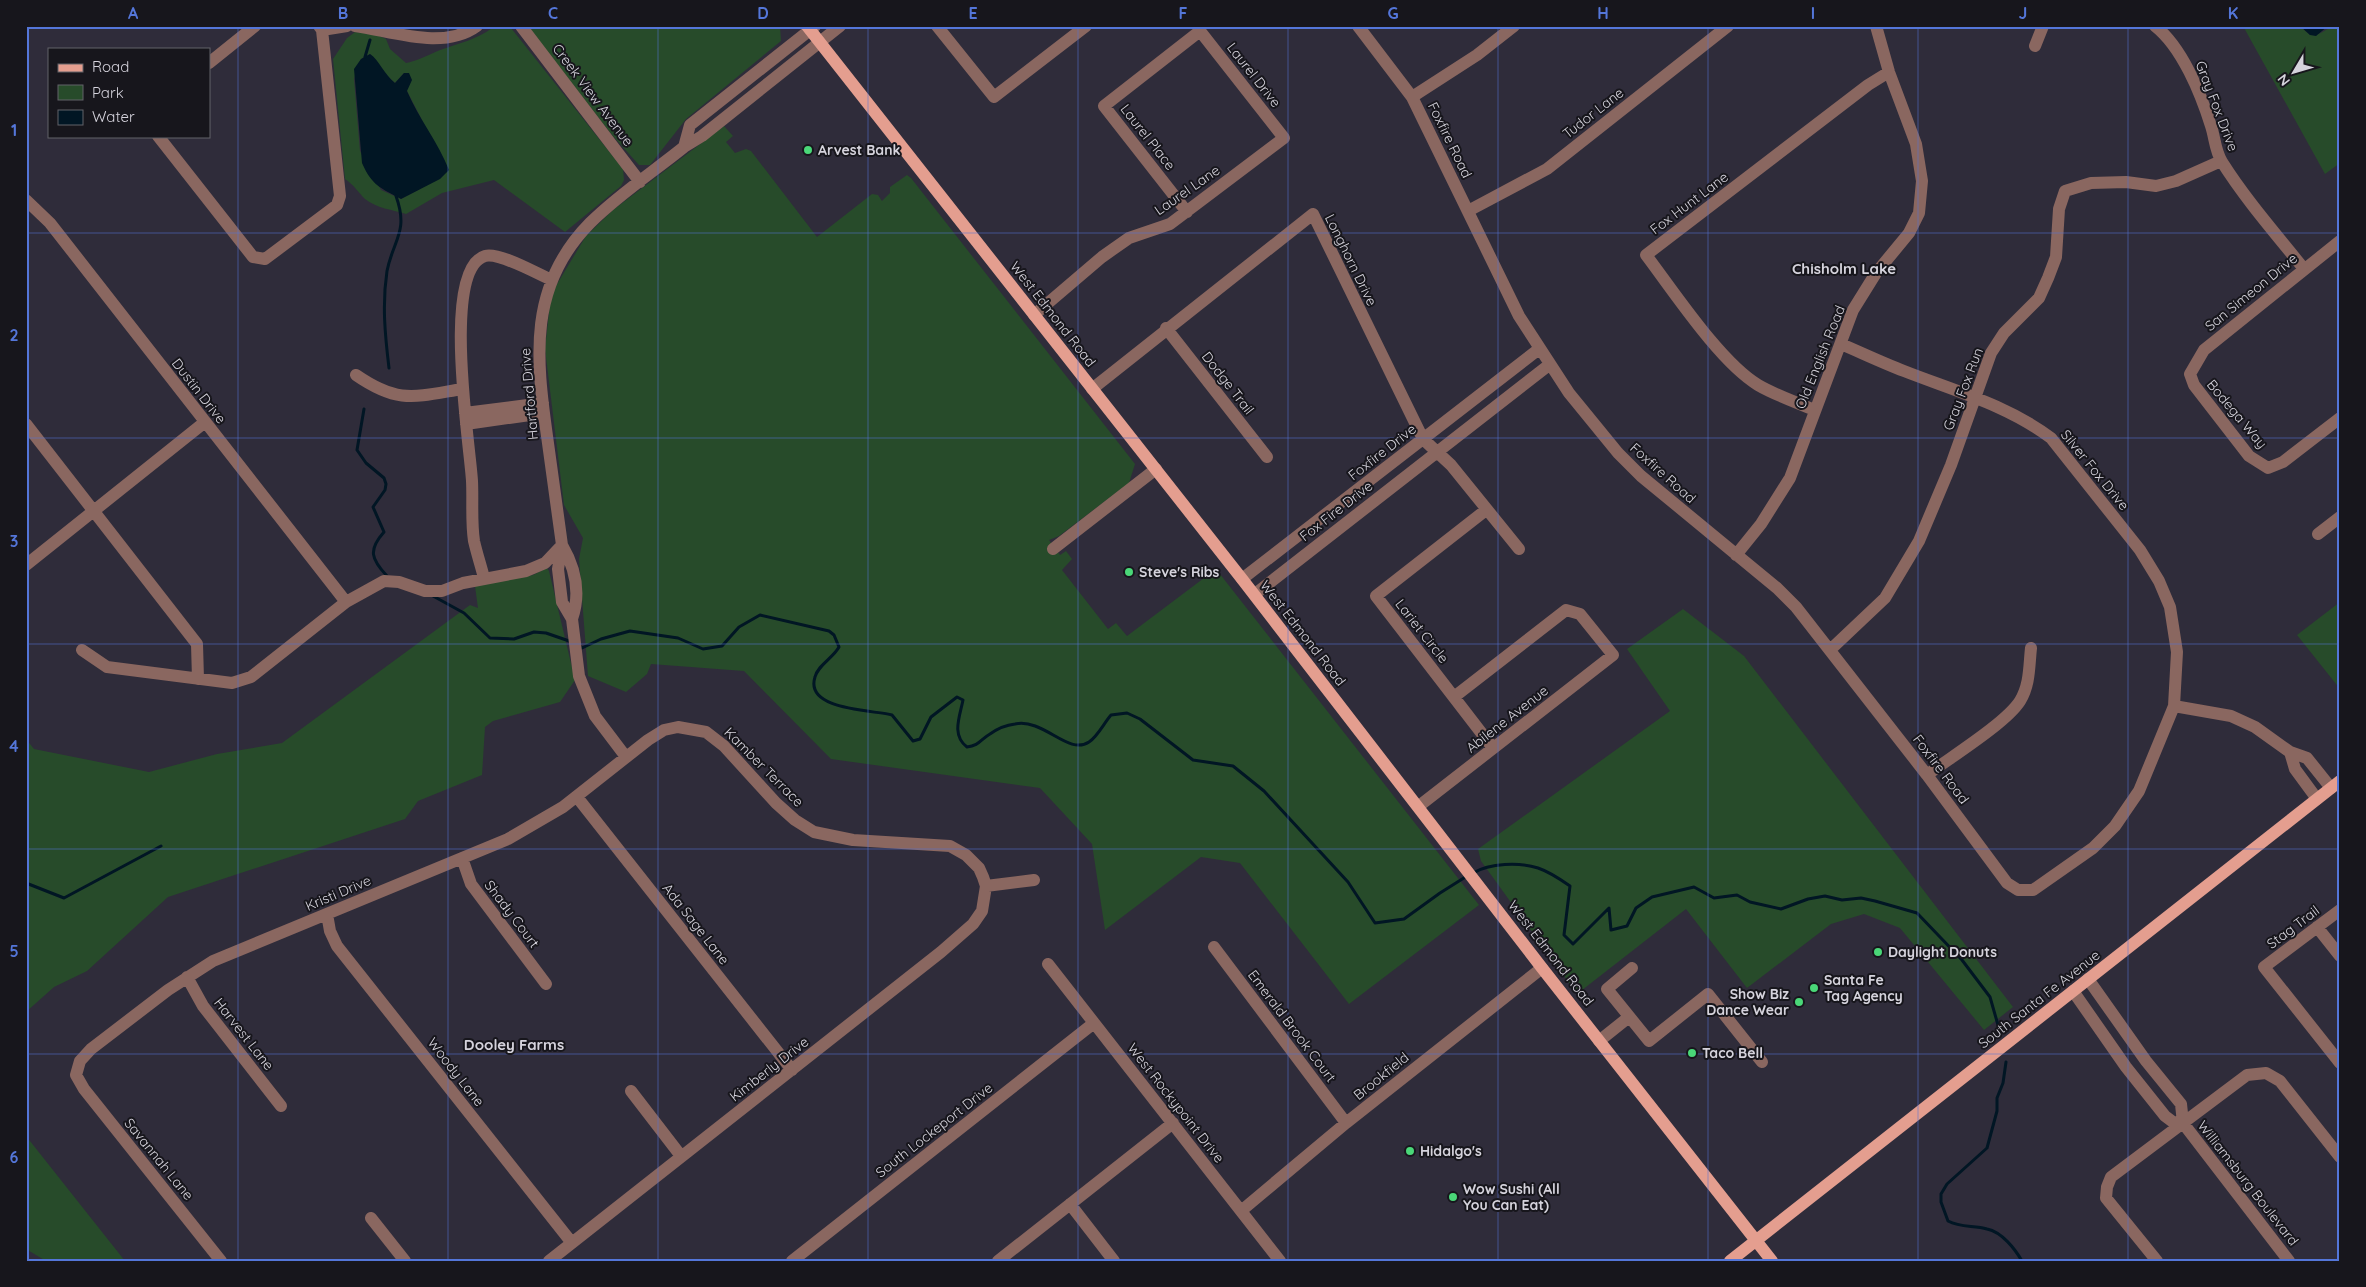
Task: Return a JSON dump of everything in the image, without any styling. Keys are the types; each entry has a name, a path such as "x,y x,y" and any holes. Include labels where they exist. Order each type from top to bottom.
{"main road":[{"name":"West Edmond Road","path":"811,28 820,44 1254,594 1542,968 1772,1261"},
{"name":"South Santa Fe Avenue","path":"1730,1261 2335,785"}],"street":[{"path":"210,62 255,26"},
{"path":"160,138 254,257 265,259 337,205 340,196 320,28 347,26"},
{"path":"355,26 411,38 455,37 477,26"},
{"name":"Creek View Avenue","path":"521,26 640,182"},
{"name":"Hartford Drive","path":"626,757 595,716 586,696 579,676 572,620 562,602 558,569 562,545 543,408 538,350 543,307 552,280 563,259 589,224 684,147 702,136 820,44 840,26"},
{"path":"937,26 994,97 1086,26"},
{"name":"Foxfire Road","path":"1358,26 1412,97 1518,316 1549,365 1618,453 1641,476 1736,554 1796,607 1927,775 2003,878 2018,890"},
{"path":"1412,97 1476,55 1514,26"},
{"name":"Tudor Lane","path":"1468,211 1547,169 1728,26"},
{"name":"Old English Road","path":"1736,554 1761,524 1790,478 1853,310 1876,273 1910,233 1919,213 1922,181 1916,144 1889,72 1876,26"},
{"path":"2035,46 2043,26"},
{"name":"Gray Fox Drive","path":"2155,26 2177,50 2185,65 2211,126 2221,161 2304,269"},
{"path":"684,147 690,125 811,28"},
{"name":"Laurel Drive","path":"1200,31 1284,138"},
{"name":"Laurel Place","path":"1187,212 1104,106 1200,31"},
{"name":"Fox Hunt Lane","path":"1814,410 1759,386 1744,375 1726,358 1646,255 1854,96 1889,72"},
{"name":"Laurel Lane","path":"1034,315 1129,238 1170,224 1284,138"},
{"name":"Gray Fox Run","path":"1830,650 1885,598 1919,541 1951,465 1974,396 1991,353 2004,333 2039,298 2048,278 2056,257 2059,209 2064,191 2091,183 2126,182 2156,186 2176,181 2221,161"},
{"name":"Dustin Drive","path":"29,208 50,223 346,602"},
{"name":"Longhorn Drive","path":"1092,389 1166,328 1312,214 1423,439 1451,465 1519,549"},
{"name":"San Simeon Drive","path":"2190,374 2204,350 2340,241"},
{"path":"484,578 474,542 460,356 462,313 468,282 478,259 494,255 552,280"},
{"name":"Dodge Trail","path":"1166,328 1267,457"},
{"name":"Silver Fox Drive","path":"1840,344 1904,371 1974,396 2032,424 2051,438 2140,550 2160,581 2170,607 2177,652 2174,706 2140,791 2115,826 2093,848 2033,890 2018,890"},
{"name":"Foxfire Drive","path":"1242,579 1539,349"},
{"path":"1437,452 1549,365"},
{"name":"Bodega Way","path":"2190,374 2194,385 2249,456 2268,468 2283,462 2340,418"},
{"path":"356,375 378,390 399,396 462,389"},
{"path":"466,418 543,408"},
{"path":"26,565 205,422"},
{"path":"26,424 197,644 198,678"},
{"name":"Fox Fire Drive","path":"1254,594 1437,452"},
{"path":"1053,549 1156,469"},
{"name":"Lariet Circle","path":"1486,510 1376,596 1493,748"},
{"path":"2318,534 2340,517"},
{"path":"82,650 107,667 232,683 251,677 346,602 384,581 399,582 425,591 442,591 484,578 526,571 545,563 562,545"},
{"name":"Abilene Avenue","path":"1419,806 1614,655 1580,614 1566,610 1454,697"},
{"path":"1927,775 2005,717 2020,700 2028,682 2031,648"},
{"path":"2174,706 2230,716 2255,727 2290,752 2307,758 2335,785"},
{"name":"Kamber Terrace","path":"626,757 664,730 678,727 706,732 724,746 776,803 795,820 814,832 853,840 950,846 966,855 979,868 986,886"},
{"path":"2290,752 2295,769 2317,799"},
{"name":"Kristi Drive","path":"76,1074 80,1061 91,1050 187,977 212,961 516,835 577,797 626,757"},
{"name":"Ada Sage Lane","path":"577,797 792,1070"},
{"name":"Shady Court","path":"462,858 471,884 546,984"},
{"path":"986,886 1034,880"},
{"name":"Kimberly Drive","path":"549,1261 941,952 973,924 982,910 986,886"},
{"name":"Stag Trail","path":"2340,910 2264,967 2340,1063"},
{"name":"Woody Lane","path":"327,914 330,931 337,946 572,1243"},
{"path":"2317,927 2340,956"},
{"name":"Emerald Brook Court","path":"1214,947 1346,1123"},
{"name":"West Rockypoint Drive","path":"1048,964 1280,1261"},
{"name":"Brookfield","path":"1241,1211 1346,1123 1542,968"},
{"path":"1632,968 1606,989 1649,1041 1708,994 1762,1062"},
{"name":"Harvest Lane","path":"187,977 203,1006 281,1106"},
{"name":"Williamsburg Boulevard","path":"2088,980 2152,1068 2181,1104 2183,1124 2289,1261"},
{"name":"Williamsburg Boulevard","path":"2074,991 2138,1082 2165,1116 2173,1122 2183,1124"},
{"path":"2100,1029 2111,1011"},
{"path":"1599,1041 1629,1017"},
{"name":"South Lockeport Drive","path":"792,1261 1094,1023"},
{"path":"2138,1082 2152,1068"},
{"name":"Williamsburg Boulevard","path":"2157,1261 2106,1198 2106,1187 2111,1177 2183,1124 2240,1078 2253,1072 2266,1073 2280,1080 2340,1158"},
{"name":"Savannah Lane","path":"76,1074 84,1089 221,1261"},
{"path":"632,1092 681,1156"},
{"path":"998,1261 1173,1123"},
{"path":"1070,1204 1114,1261"},
{"path":"371,1218 405,1261"}],"green space":[{"path":"495,26 511,28 623,169 624,180 621,186 565,232 494,180 442,193 406,214 379,207 369,202 345,179 333,59 347,38 355,32 375,34 386,39 390,49 406,63 487,32","holes":["370,54 385,74 395,83 404,73 407,91 424,124 420,189 401,199 381,190 360,151 354,79 361,59"]},
{"path":"527,26 780,26 781,41 686,119 650,165 639,165 612,135"},
{"path":"2243,26 2300,26 2310,35 2314,35 2335,26 2340,26 2340,163 2325,174"},
{"path":"724,126 733,136 726,142 735,153 746,149 751,151 817,237 872,194 878,195 882,201 890,193 890,187 907,175 911,178 1135,464 1129,483 1059,536 1049,540 1060,555 1066,551 1072,559 1062,570 1108,629 1116,623 1127,636 1216,569 1479,905 1349,1004 1240,863 1201,857 1105,930 1092,844 1040,788 831,759 744,671 651,664 647,674 626,692 588,676 579,559 583,538 564,505 545,349 551,294 586,236 613,210"},
{"path":"547,568 575,680 560,702 493,721 485,727 482,775 418,801 405,819 168,897 87,971 54,987 26,1012 26,739 34,749 149,772 217,754 282,743 470,605 478,608 475,586 533,575"},
{"path":"2340,602 2340,689 2297,635"},
{"path":"1683,609 1744,656 2013,1007 1984,1030 1900,928 1864,914 1831,924 1747,988 1686,909 1577,994 1481,861 1478,849 1670,711 1627,649"},
{"path":"26,1136 125,1261 46,1261 26,1249"}],"water":[{"path":"2300,26 2328,26 2316,36 2310,35"},
{"path":"370,54 395,83 404,73 409,73 412,80 407,91 449,170 440,179 401,199 373,182 362,163 354,69 361,59"}],"waterway":[{"path":"365,57 370,40"},
{"path":"389,368 384,307 387,271 399,235 401,219 396,196"},
{"path":"364,409 357,450 366,463 384,478 386,484 385,490 373,507 384,532 375,544 375,559 387,576"},
{"path":"433,596 464,613 490,638 514,639 534,632 546,633 572,642"},
{"path":"580,646 582,648 601,639 630,631 678,638 703,649 722,646 739,627 760,615 829,631 834,635 839,647 819,669 815,677 814,688 820,697 830,703 843,707 892,715 913,741 920,739 931,717 957,697 963,700 958,725 959,737 967,747 977,744 996,730 1012,725 1026,724 1036,726 1064,741 1081,745 1089,742 1111,715 1127,713 1140,719 1193,760 1233,766 1264,791 1348,882 1375,923 1404,919 1467,876"},
{"path":"26,883 64,898 161,846"},
{"path":"1473,873 1496,865 1530,866 1555,876 1570,886 1564,935 1573,944 1609,908 1611,930 1627,926 1636,908 1652,897 1694,887 1714,898 1737,895 1750,902 1781,909 1808,899 1825,896 1842,900 1861,898 1917,913 1962,960 1990,997 2000,1032"},
{"path":"2006,1062 2003,1083 1997,1098 1997,1111 1987,1148 1947,1184 1941,1194 1941,1202 1948,1221 1958,1225 1993,1231 2012,1246 2022,1261"}],"place":[{"name":"Arvest Bank","path":"808,150"},
{"name":"Steve's Ribs","path":"1129,572"},
{"name":"Daylight Donuts","path":"1878,952"},
{"name":"Santa Fe Tag Agency","path":"1814,988"},
{"name":"Show Biz Dance Wear","path":"1799,1002"},
{"name":"Taco Bell","path":"1692,1053"},
{"name":"Hidalgo's","path":"1410,1151"},
{"name":"Wow Sushi (All You Can Eat)","path":"1453,1197"}],"district":[{"name":"Chisholm Lake","path":"1844,269"},
{"name":"Dooley Farms","path":"514,1045"}]}
